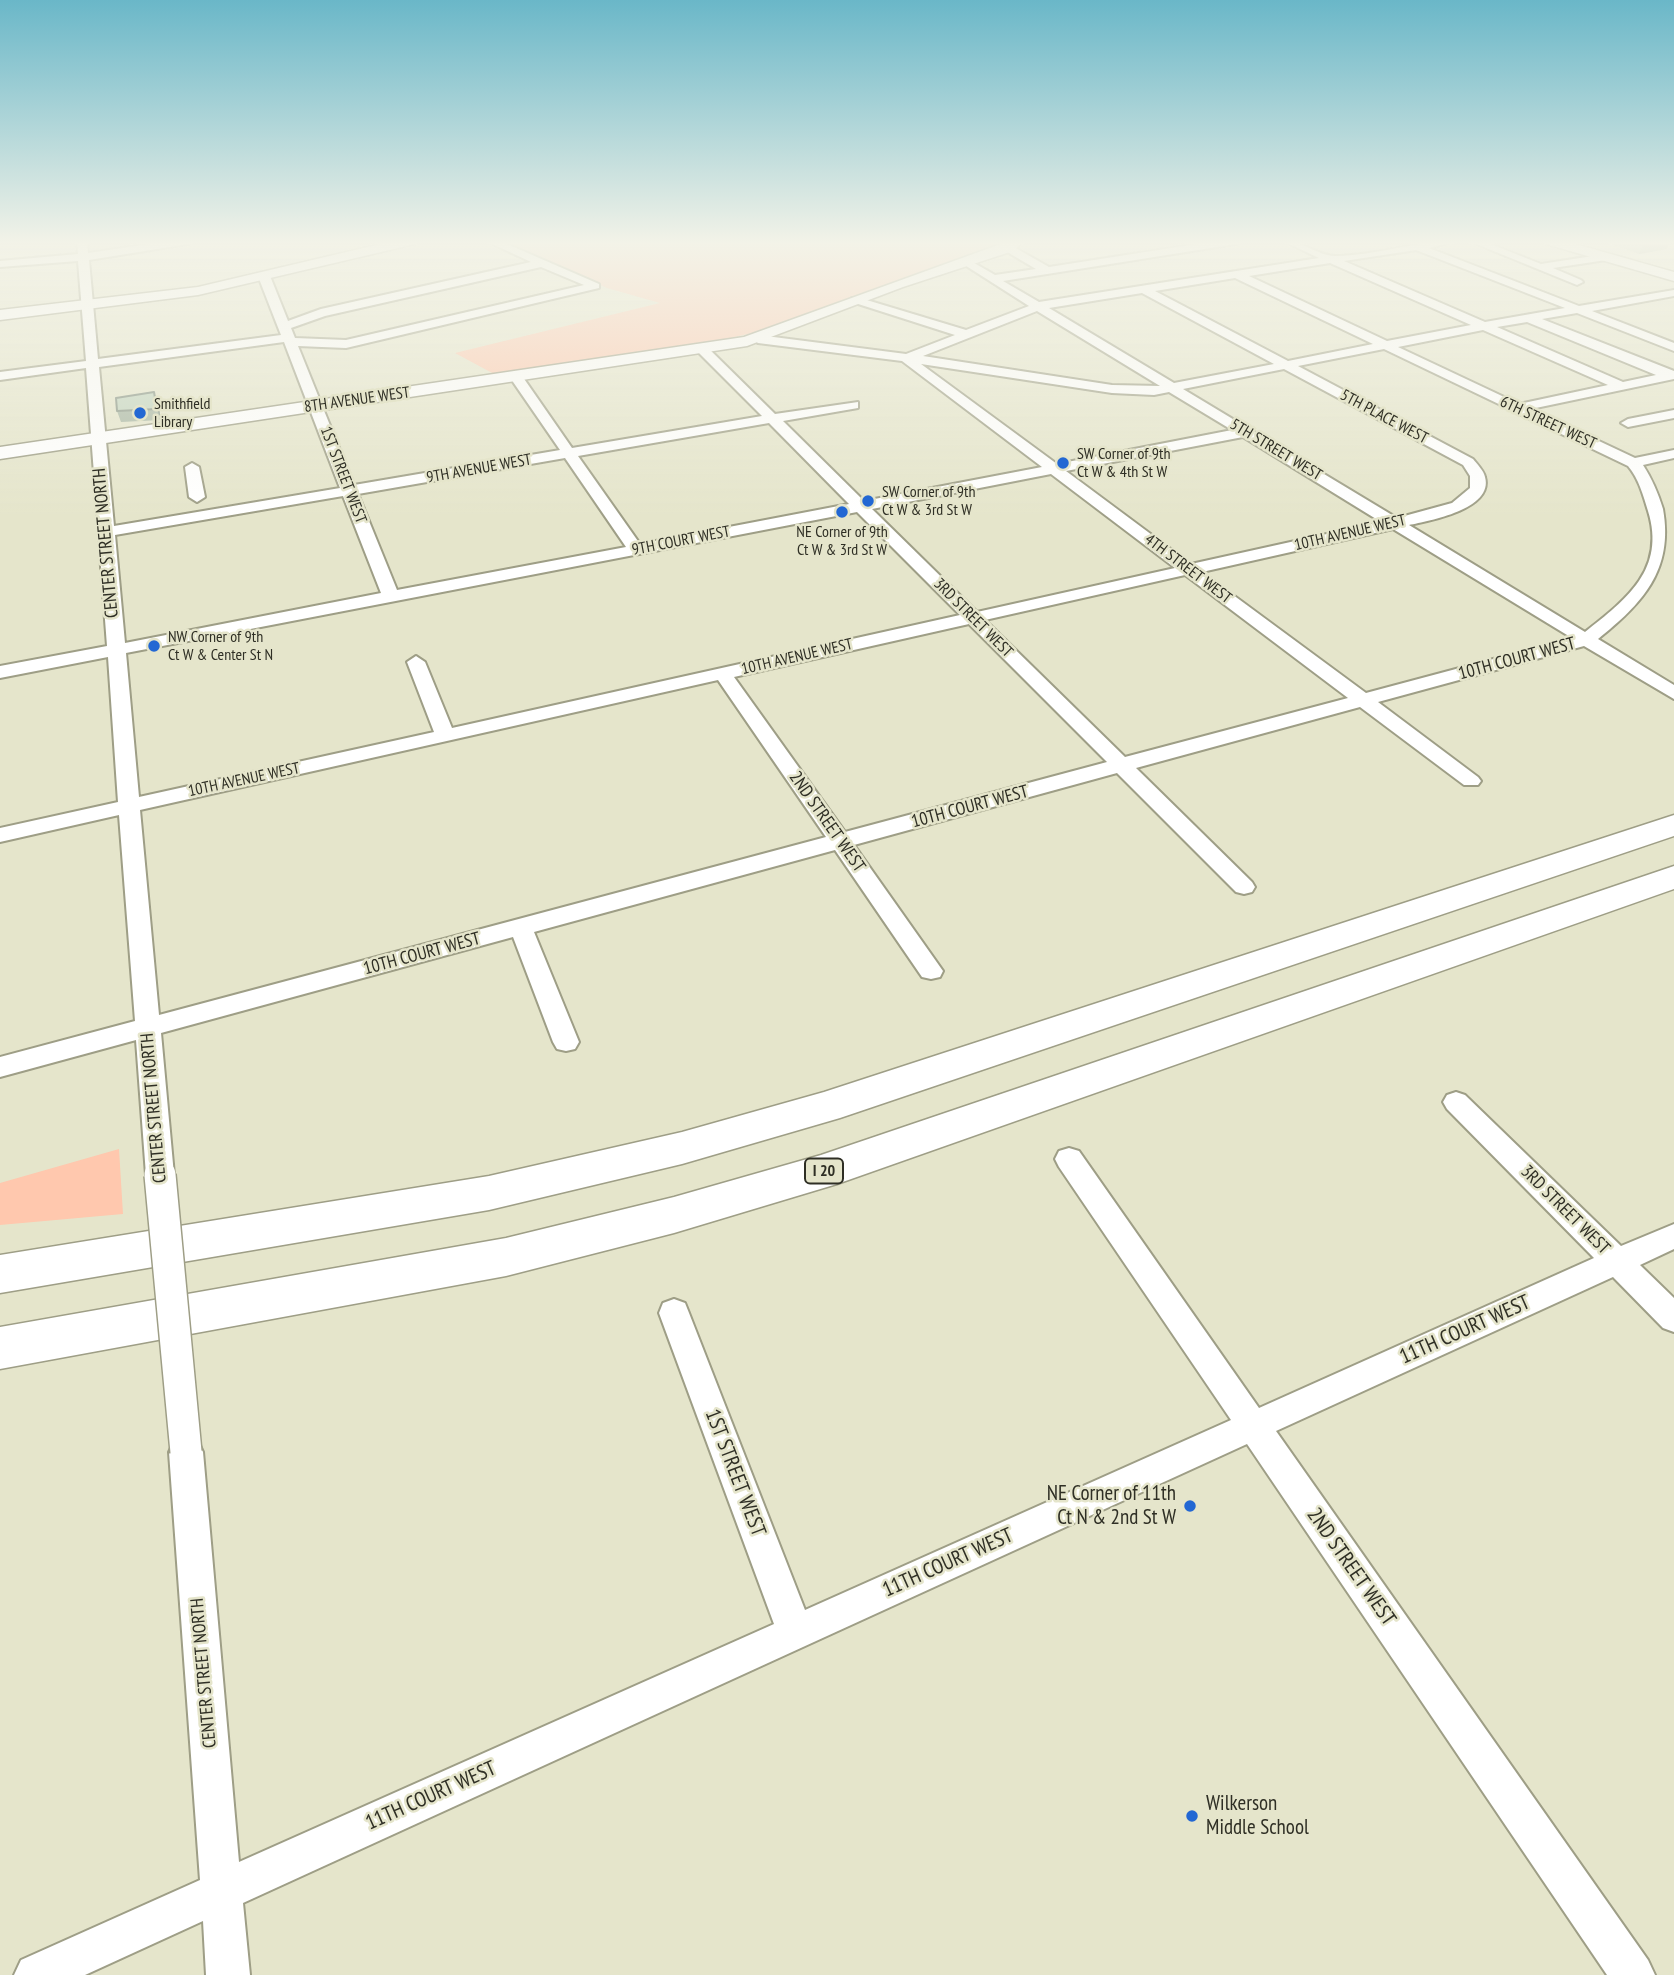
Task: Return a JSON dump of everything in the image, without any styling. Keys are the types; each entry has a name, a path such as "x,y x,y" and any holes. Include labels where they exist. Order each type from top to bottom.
{"highway":[{"path":"0,1273 489,1193 682,1149 826,1107 1065,1025 1674,825"},
{"name":"I 20","path":"0,1348 506,1257 674,1215 822,1172 1674,877"},
{"path":"0,1260 102,1256"}],"main road":[{"name":"8TH AVENUE WEST","path":"0,453 701,348 758,339 773,333"}],"street":[{"name":"CENTER STREET NORTH","path":"89,333 147,1028 186,1452 228,1975"},
{"path":"0,376 288,335 346,344 393,333"},
{"name":"5TH STREET WEST","path":"1083,333 1674,693"},
{"name":"5TH PLACE WEST","path":"1226,333 1468,462 1475,469 1480,481 1479,488 1464,503"},
{"name":"6TH STREET WEST","path":"1358,333 1633,463"},
{"path":"758,339 1009,371 1112,389 1174,388 1447,333"},
{"path":"1500,333 1622,386"},
{"path":"1566,333 1672,375"},
{"path":"1639,333 1674,347"},
{"path":"1593,344 1655,333"},
{"path":"906,358 965,334"},
{"name":"1ST STREET WEST","path":"288,335 391,597"},
{"name":"3RD STREET WEST","path":"701,348 1244,887"},
{"name":"4TH STREET WEST","path":"906,358 1471,781"},
{"path":"1517,408 1672,375"},
{"path":"515,376 636,550"},
{"name":"9TH AVENUE WEST","path":"105,532 853,405"},
{"path":"1628,423 1674,414"},
{"name":"9TH COURT WEST","path":"0,672 1246,432"},
{"path":"1633,463 1674,454"},
{"name":"10TH COURT WEST","path":"0,1067 1586,640 1627,607 1652,574 1661,554 1662,533 1651,496 1640,471 1633,463"},
{"path":"192,467 197,497"},
{"path":"1651,496 1674,498"},
{"name":"10TH AVENUE WEST","path":"0,835 1397,523 1447,511 1464,503"},
{"path":"416,662 445,736"},
{"name":"2ND STREET WEST","path":"723,674 931,971"},
{"path":"521,928 566,1042"},
{"name":"3RD STREET WEST","path":"1456,1102 1674,1318"},
{"name":"2ND STREET WEST","path":"1069,1159 1633,1975"},
{"name":"11TH COURT WEST","path":"36,1975 1674,1236"},
{"name":"1ST STREET WEST","path":"674,1313 795,1632"}],"shaded area":[{"path":"536,333 751,333 704,344 494,374 455,353"},
{"path":"119,1149 123,1214 0,1225 0,1183"}],"building":[{"path":"154,392 157,409 117,411 116,398"}],"place":[{"name":"Smithfield Library","path":"140,413"},
{"name":"SW Corner of 9th Ct W & 4th St W","path":"1063,463"},
{"name":"SW Corner of 9th Ct W & 3rd St W","path":"868,501"},
{"name":"NE Corner of 9th Ct W & 3rd St W","path":"842,512"},
{"name":"NW Corner of 9th Ct W & Center St N","path":"154,646"},
{"name":"NE Corner of 11th Ct N & 2nd St W","path":"1190,1506"},
{"name":"Wilkerson Middle School","path":"1192,1816"}]}
